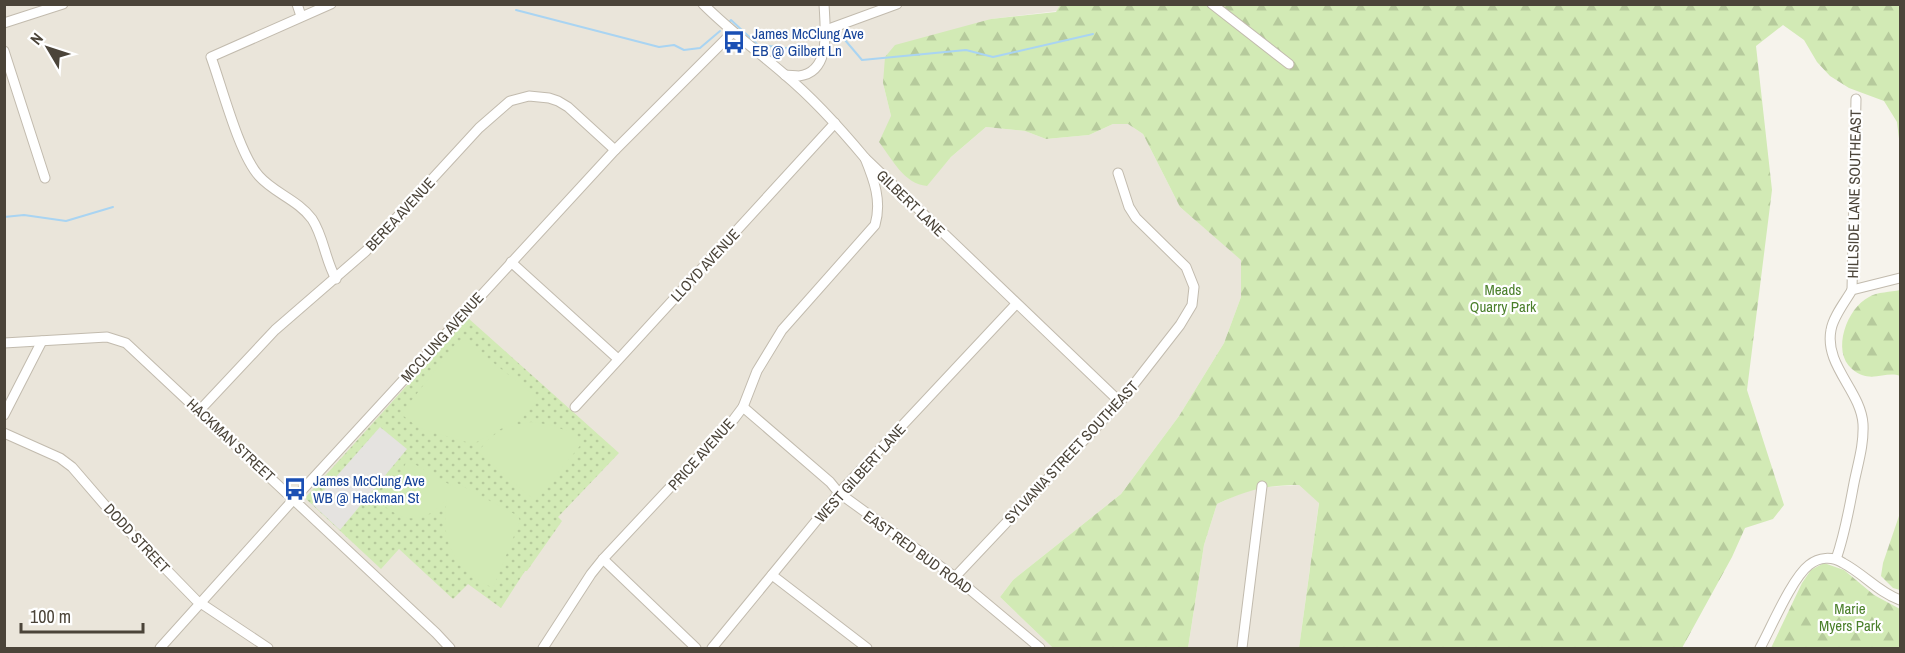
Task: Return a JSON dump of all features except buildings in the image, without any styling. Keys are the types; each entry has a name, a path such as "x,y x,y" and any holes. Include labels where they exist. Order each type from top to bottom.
{"street":[{"path":"4,23 63,4"},
{"path":"297,4 301,16"},
{"path":"331,4 211,57 250,163 263,180 311,218 336,279"},
{"name":"GILBERT LANE","path":"703,4 732,33 785,75 836,123 865,158 1120,402"},
{"path":"785,75 800,76 810,72 818,65 823,54 826,30 824,4"},
{"path":"826,30 897,4"},
{"path":"1212,4 1289,64"},
{"name":"MCCLUNG AVENUE","path":"160,648 615,150 732,33"},
{"path":"4,51 45,178"},
{"name":"BEREA AVENUE","path":"199,411 275,330 366,251 479,128 510,101 539,96 558,101 568,107 615,150"},
{"name":"HILLSIDE LANE SOUTHEAST","path":"1852,290 1856,99"},
{"name":"LLOYD AVENUE","path":"574,407 836,123"},
{"name":"PRICE AVENUE","path":"543,648 603,559 743,407 757,371 782,330 875,225 878,214 876,191 865,158"},
{"name":"SYLVANIA STREET SOUTHEAST","path":"955,577 1120,402 1188,315 1194,296 1194,287 1186,267 1136,218 1129,207 1118,173"},
{"path":"511,262 618,359"},
{"path":"1836,559 1846,523 1863,439 1861,411 1838,368 1830,344 1831,329 1852,290 1900,278"},
{"name":"WEST GILBERT LANE","path":"712,648 839,493 1016,304"},
{"name":"HACKMAN STREET","path":"4,343 107,338 126,343 450,648"},
{"path":"4,415 42,341"},
{"name":"EAST RED BUD ROAD","path":"743,407 830,482 839,493 955,577 1040,648"},
{"name":"DODD STREET","path":"4,433 54,455 72,467 116,518 200,603 268,648"},
{"path":"1242,648 1262,486"},
{"path":"603,559 696,648"},
{"path":"1760,648 1804,570 1820,560 1836,559 1883,593 1900,600"},
{"path":"772,575 867,648"}],"shaded area":[{"path":"4,5 1060,5 1057,11 991,19 883,83 891,116 926,186 951,157 986,127 1025,131 1046,139 1089,135 1113,124 1128,124 1143,134 1180,207 1242,260 1241,297 1224,343 1179,416 1121,494 1013,580 1000,597 1053,648 5,648"},
{"path":"380,427 407,449 340,530 312,504"},
{"path":"1299,485 1319,502 1299,648 1188,648 1204,545 1217,504 1246,491"}],"green space":[{"name":"Meads Quarry Park","path":"1060,5 1900,5 1900,147 1897,122 1884,101 1849,88 1830,76 1817,62 1804,40 1783,25 1756,46 1772,190 1747,390 1784,505 1773,519 1745,528 1732,557 1682,648 1299,648 1319,503 1299,485 1257,489 1217,504 1204,545 1188,648 1053,648 1000,597 1013,580 1121,494 1179,416 1224,343 1241,297 1241,260 1180,207 1143,134 1128,124 1113,124 1089,135 1046,139 1025,131 986,127 951,157 927,186 905,176 879,142 891,116 883,83 885,57 895,45 991,19 1056,12"},
{"path":"1900,290 1900,376 1871,377 1859,374 1846,361 1843,352 1842,341 1848,320 1854,310 1872,295"},
{"path":"468,318 619,453 558,517 562,521 501,608 468,584 453,599 399,549 381,569 305,498"},
{"path":"465,340 539,399 523,417 473,444 419,428 401,414 457,342"},
{"path":"531,422 559,428 583,442 537,499 533,499 479,453 487,440 500,431"},
{"path":"411,462 452,486 455,482 518,516 520,521 493,588 468,572 452,552 446,528 447,499 432,512 416,518 401,516 383,505 406,463"},
{"path":"1900,513 1900,590 1893,588 1881,576 1883,563"},
{"name":"Marie Myers Park","path":"1824,563 1844,570 1874,595 1900,609 1900,648 1771,648 1802,583 1811,570"}],"waterway":[{"path":"516,10 659,47 674,45 684,50 700,48 720,31"},
{"path":"730,21 757,44"},
{"path":"836,35 845,40 862,60 966,50 993,57 1093,34"},
{"path":"764,51 768,46 780,47"},
{"path":"785,48 807,50"},
{"path":"4,217 24,215 66,221 113,207"}],"place":[{"name":"James McClung Ave EB @ Gilbert Ln","path":"734,42"},
{"name":"James McClung Ave WB @ Hackman St","path":"295,489"}]}
